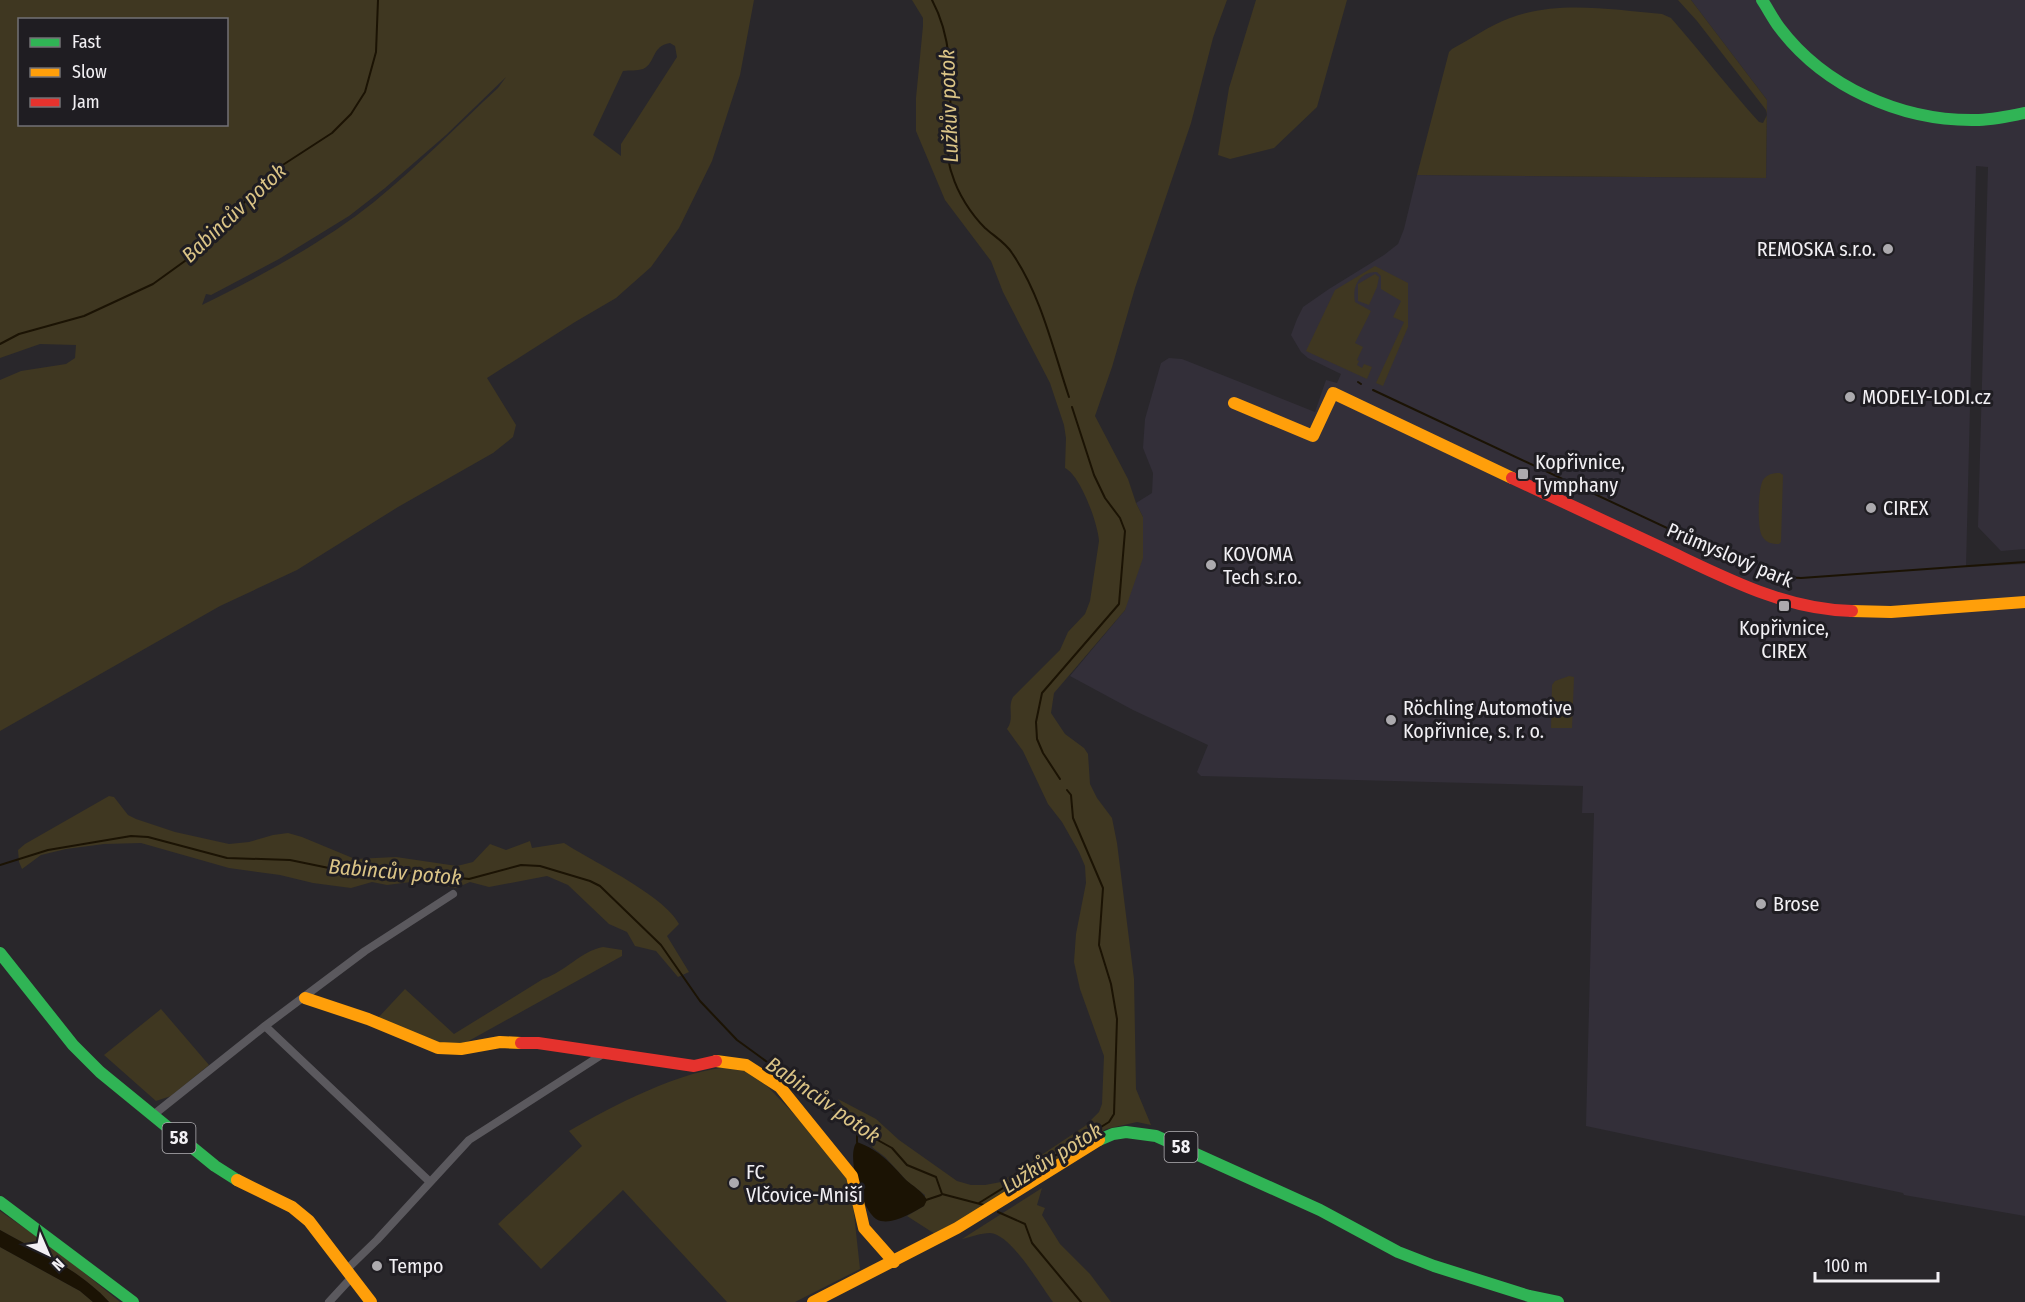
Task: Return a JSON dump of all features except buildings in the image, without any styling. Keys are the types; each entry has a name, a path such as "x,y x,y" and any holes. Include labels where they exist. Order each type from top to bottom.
{"street":[{"path":"1762,0 1782,30 1825,72 1851,90 1880,103 1912,113 1944,118 1975,120 2025,113"},
{"name":"Průmyslový park","path":"1234,403 1313,436 1333,393 1468,461 1717,574 1787,601 1855,613 2025,602"},
{"path":"152,1116 265,1026 365,951 453,894"},
{"name":"58","path":"0,953 73,1045 100,1072 225,1173 300,1213 321,1235 370,1302"},
{"path":"305,998 368,1019 438,1048 453,1050 510,1042 558,1045 694,1066 714,1061 746,1065 772,1081 852,1176 864,1228 894,1262"},
{"path":"265,1026 430,1182"},
{"path":"329,1302 377,1240 469,1140 606,1052"},
{"name":"58","path":"813,1302 957,1228 1098,1140 1113,1134 1136,1132 1176,1145 1320,1210 1398,1252 1434,1266 1530,1296 1558,1302"},
{"path":"0,1202 133,1302"}],"shaded area":[{"path":"0,0 754,0 740,75 712,161 679,228 651,267 616,298 487,378 516,425 513,437 493,453 398,507 297,570 220,606 0,731 0,380 21,371 66,364 75,358 76,345 40,344 0,358","holes":["670,43 675,46 677,57 621,144 621,156 593,135 623,71 643,69 650,63 660,47","506,77 498,88 421,161 355,217 290,258 202,305 206,294 211,295 279,259 349,216 446,135"]},
{"path":"912,0 1227,0 1213,38 1191,123 1135,288 1095,416 1128,479 1143,517 1143,558 1125,610 1054,693 1051,713 1065,734 1084,748 1088,754 1090,784 1112,818 1134,979 1136,1089 1151,1125 1137,1122 1106,1129 935,1234 907,1216 924,1206 925,1195 873,1148 838,1099 876,1119 899,1140 957,1181 971,1185 1001,1182 1085,1126 1099,1112 1102,1104 1104,1056 1080,989 1074,962 1076,934 1086,883 1085,866 1062,822 1048,804 1023,751 1007,729 1013,697 1060,650 1068,632 1085,614 1090,601 1099,541 1096,524 1083,490 1065,468 1064,425 1050,383 1003,292 991,261 945,200 916,131 916,98 923,18"},
{"path":"1256,0 1347,0 1317,107 1274,148 1230,159 1218,155 1229,88"},
{"path":"1678,0 1691,0 1767,100 1767,114 1697,21"},
{"path":"1691,0 2025,0 2025,549 2001,551 1978,527 1988,167 1976,166 1966,567 2025,564 2025,1216 1904,1195 1586,1126 1594,813 1582,813 1583,786 1201,776 1197,772 1208,745 1133,710 1070,676 1125,610 1143,517 1136,503 1152,493 1153,473 1143,448 1145,419 1161,363 1169,358 1182,359 1315,412 1326,380 1337,383 1341,374 1308,358 1301,352 1291,335 1297,319 1303,307 1398,244 1404,229 1417,175 1766,178 1767,100"},
{"path":"1586,8 1662,14 1671,18 1759,122 1763,123 1767,115 1766,178 1417,175 1449,52 1481,32 1528,12"},
{"path":"1375,266 1408,283 1408,327 1383,386 1376,383 1404,322 1393,317 1401,301 1381,289 1381,276 1377,272 1361,277 1356,285 1354,296 1355,302 1371,311 1355,343 1363,347 1357,365 1362,368 1364,364 1372,367 1367,379 1306,351 1335,290"},
{"path":"1375,274 1379,277 1369,305 1358,301 1358,284"},
{"path":"1770,474 1783,475 1781,542 1776,544 1767,542 1760,532 1759,499 1763,480"},
{"path":"1569,676 1574,677 1572,728 1551,728 1552,685 1555,681"},
{"path":"109,796 114,797 128,815 175,832 229,844 288,833 355,859 396,857 457,866 473,862 490,844 506,850 530,841 532,848 564,843 644,891 671,913 679,924 667,936 689,972 678,977 656,951 635,946 627,932 609,924 568,885 547,876 489,887 470,882 456,888 419,881 387,885 372,882 351,888 229,868 141,843 104,844 66,849 41,855 22,869 18,850 25,844"},
{"path":"603,947 622,950 622,956 465,1043 446,1046 377,1019 405,989 454,1034 587,953"},
{"path":"161,1009 209,1065 171,1096 156,1101 104,1055"},
{"name":"FC Vlčovice-Mniší","path":"732,1067 749,1070 768,1087 850,1177 860,1269 795,1302 727,1302 623,1190 541,1269 498,1224 582,1146 569,1131 648,1090 692,1074"},
{"path":"857,1142 879,1153 920,1191 927,1200 924,1206 892,1221 881,1221 874,1218 862,1198 855,1172 853,1159"},
{"path":"1042,1188 1037,1205 1045,1208 1042,1215 1060,1244 1090,1274 1111,1302 1053,1302 1007,1242 990,1233 962,1239"},
{"path":"0,1211 56,1250 120,1302 109,1302 72,1271 0,1230"},
{"path":"0,1230 72,1271 109,1302 93,1302 80,1291 0,1247"},
{"path":"0,1247 80,1291 93,1302 0,1302"}],"waterway":[{"name":"Babincův potok","path":"0,344 19,334 84,316 153,284 196,253 275,170 332,133 351,114 365,92 376,52 378,0"},
{"name":"Lužkův potok","path":"932,0 944,30 949,61 951,93 948,156 950,168 961,196 985,228 1007,246 1031,286 1069,397"},
{"path":"1373,390 1748,566"},
{"name":"Lužkův potok","path":"1060,779 1037,739 1036,722 1042,693 1119,604 1125,531 1120,518 1105,498 1094,475 1072,407"},
{"path":"1761,573 1767,576 1801,578 2025,562"},
{"name":"Lužkův potok","path":"979,1203 1109,1122 1114,1114 1117,1019 1111,984 1099,945 1103,888 1073,818 1071,795 1067,790"},
{"name":"Babincův potok","path":"0,865 48,850 131,836 148,837 227,858 290,860 358,874 418,873 469,879 521,865 540,866 590,881 600,886 661,945 700,1001 737,1040 865,1133 892,1148 907,1165 936,1177 942,1194 984,1205"},
{"path":"857,1127 857,1142"},
{"path":"926,1200 941,1195"},
{"name":"Babincův potok","path":"998,1212 1025,1224 1032,1243 1081,1302"}],"traffic: fast":[{"path":"1762,0 1779,27 1797,48 1818,67 1841,83 1866,96 1892,107 1947,119 1981,120 2025,113"},
{"path":"0,953 73,1045 100,1072 215,1166 237,1180"},
{"path":"1099,1140 1126,1132 1156,1136 1320,1210 1398,1252 1434,1266 1529,1296 1558,1302"},
{"path":"0,1202 133,1302"}],"traffic: slow":[{"path":"1234,403 1313,436 1333,393 1512,478"},
{"path":"1852,611 1891,612 2025,602"},
{"path":"305,998 368,1019 438,1048 461,1049 500,1042 521,1043"},
{"path":"716,1061 746,1065 780,1087 852,1176 864,1228 894,1262"},
{"path":"813,1302 957,1228 1099,1140"},
{"path":"237,1180 292,1207 309,1221 371,1302"}],"traffic: jam":[{"path":"1512,478 1754,590 1802,605 1852,611"},
{"path":"521,1043 538,1043 694,1066 716,1061"}],"place":[{"name":"REMOSKA s.r.o.","path":"1888,249"},
{"name":"MODELY-LODI.cz","path":"1850,397"},
{"name":"Kopřivnice, Tymphany","path":"1523,474"},
{"name":"CIREX","path":"1871,508"},
{"name":"KOVOMA Tech s.r.o.","path":"1211,565"},
{"name":"Kopřivnice, CIREX","path":"1784,606"},
{"name":"Röchling Automotive Kopřivnice, s. r. o.","path":"1391,720"},
{"name":"Brose","path":"1761,904"},
{"name":"FC Vlčovice-Mniší","path":"734,1183"},
{"name":"Tempo","path":"377,1266"}]}
